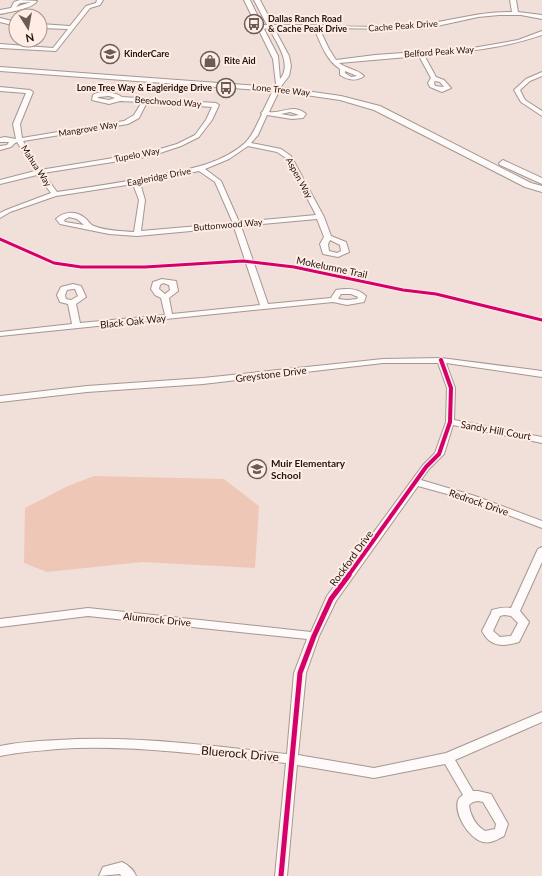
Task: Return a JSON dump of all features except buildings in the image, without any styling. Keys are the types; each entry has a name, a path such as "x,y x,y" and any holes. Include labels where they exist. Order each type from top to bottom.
{"main road":[{"name":"Lone Tree Way","path":"0,64 344,92 384,103 465,146 542,181"},
{"name":"Lone Tree Way","path":"0,69 277,86 341,98 377,108 454,149 528,185 542,189"},
{"path":"67,74 76,73 114,76 125,73"}],"street":[{"path":"0,46 54,50 72,28 87,5 98,4 100,0"},
{"path":"247,0 262,27 277,61 277,86"},
{"name":"Eagleridge Drive","path":"0,216 8,211 55,194 136,182 200,169 228,158 247,144 255,135 277,86 286,76 288,66 286,56 257,0"},
{"path":"513,0 515,12"},
{"name":"Cache Peak Drive","path":"262,27 356,29 429,26 485,14 515,12 542,18"},
{"path":"48,26 72,28"},
{"path":"316,27 334,62 343,68"},
{"name":"Belford Peak Way","path":"334,62 375,57 473,50 519,41 542,33"},
{"path":"421,54 434,78"},
{"path":"542,74 532,76 523,82 517,90 523,101 542,114"},
{"name":"Mahua Way","path":"0,89 30,92 16,125 16,141 55,194"},
{"name":"Beechwood Way","path":"120,99 216,105"},
{"name":"Mangrove Way","path":"16,141 120,124 134,120 139,114 145,100"},
{"name":"Tupelo Way","path":"0,182 39,172 151,154 179,145 197,136 209,120 216,105"},
{"path":"264,113 276,114"},
{"path":"0,140 5,139 16,141"},
{"path":"0,148 9,146 16,141"},
{"name":"Aspen Way","path":"247,144 279,150 289,157 320,217 328,237"},
{"path":"200,169 218,181 237,225 265,308"},
{"path":"136,182 142,200 137,234"},
{"name":"Buttonwood Way","path":"89,227 109,232 137,234 320,217"},
{"path":"165,297 169,317"},
{"name":"Black Oak Way","path":"0,334 333,300"},
{"path":"72,303 77,327"},
{"name":"Greystone Drive","path":"0,399 87,389 203,381 383,361 441,360 542,374"},
{"name":"Rockford Drive","path":"281,876 300,673 314,636 331,599 426,467 439,454 450,422 451,388 441,360"},
{"name":"Sandy Hill Court","path":"450,422 542,440"},
{"name":"Redrock Drive","path":"416,482 472,498 542,525"},
{"path":"514,612 542,551"},
{"name":"Alumrock Drive","path":"0,622 88,612 314,636"},
{"name":"Bluerock Drive","path":"0,750 18,747 80,743 139,744 291,759 374,773 448,758 542,717"},
{"path":"448,758 470,797"},
{"path":"105,876 108,871 122,868 130,876"}],"shaded area":[{"path":"94,476 224,479 259,506 255,568 142,562 47,572 24,563 25,508 68,486"}],"cycle path":[{"name":"Mokelumne Trail","path":"0,239 54,263 81,267 145,267 243,261 294,267 403,290 436,294 542,320"},
{"path":"281,876 300,673 314,636 331,599 426,467 439,454 450,422 451,388 441,360"}],"place":[{"name":"Dallas Ranch Road & Cache Peak Drive","path":"254,24"},
{"name":"KinderCare","path":"110,54"},
{"name":"Rite Aid","path":"210,61"},
{"name":"Lone Tree Way & Eagleridge Drive","path":"226,88"},
{"name":"Muir Elementary School","path":"257,469"}]}
